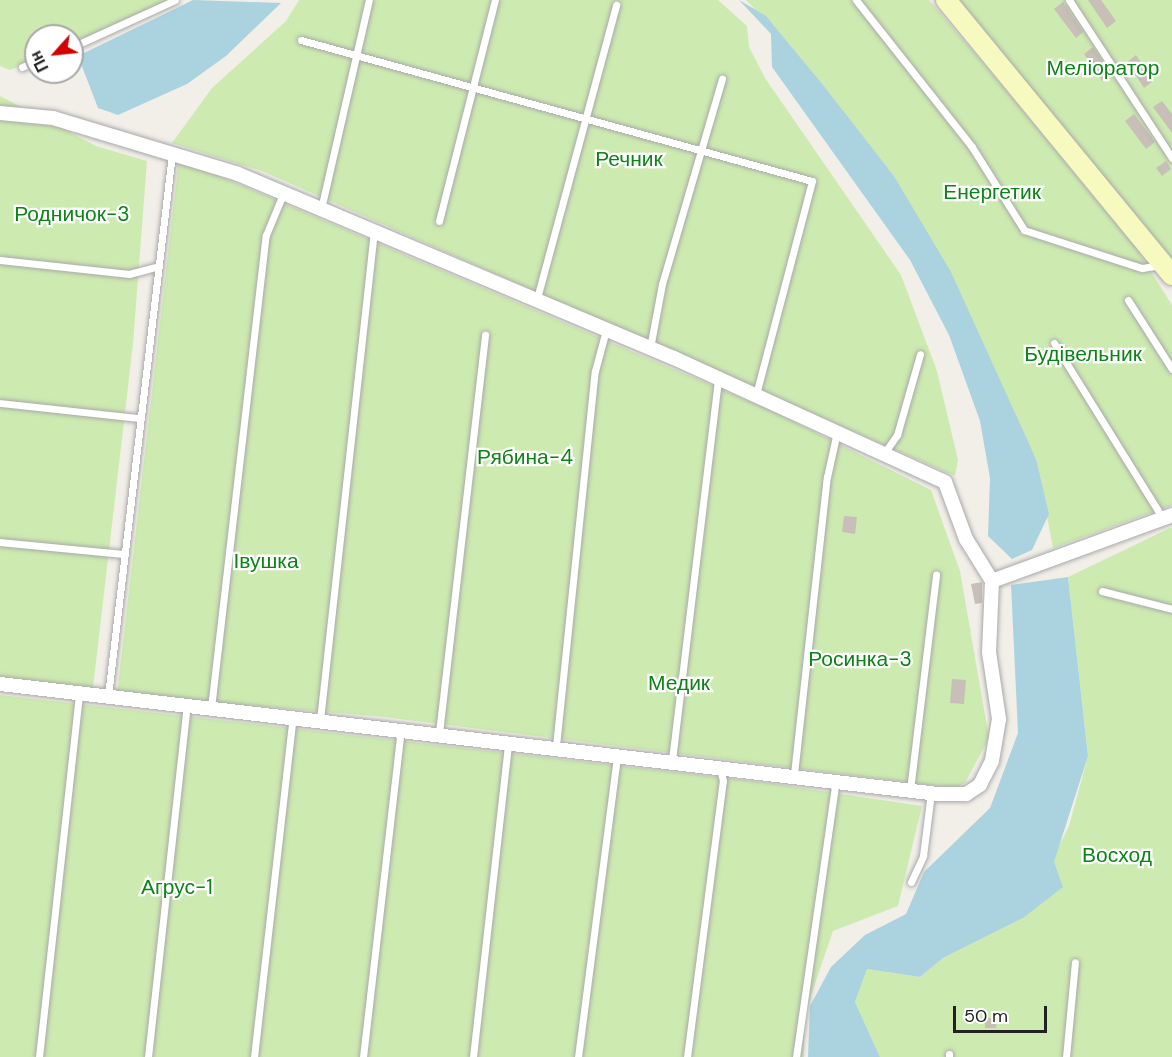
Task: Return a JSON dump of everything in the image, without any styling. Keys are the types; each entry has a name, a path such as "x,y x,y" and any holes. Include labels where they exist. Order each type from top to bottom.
{"street":[{"path":"946,0 1168,270"},
{"path":"0,113 52,118 173,152 283,194 321,212 650,348 885,452 945,482 966,539 992,581 989,652 999,719 992,761 980,785 966,794 931,793 719,765 0,684"},
{"path":"992,581 1167,517"}],"lane":[{"path":"84,42 175,0"},
{"path":"321,212 358,59 369,0"},
{"path":"439,221 495,0"},
{"path":"856,0 972,147 1024,230 1142,268 1168,270"},
{"path":"1069,0 1172,158"},
{"path":"536,302 616,4"},
{"path":"301,40 358,59 585,119 699,154 793,172 812,181 756,395"},
{"path":"650,348 662,284 722,79"},
{"path":"108,696 155,267 173,152"},
{"path":"211,708 266,235 283,194"},
{"path":"320,720 374,234"},
{"path":"0,260 129,273 155,267"},
{"path":"1128,300 1172,369"},
{"path":"556,746 595,370 606,330"},
{"path":"439,733 485,335"},
{"path":"1054,343 1167,517"},
{"path":"885,452 897,435 920,354"},
{"path":"672,760 718,378"},
{"path":"0,403 138,418"},
{"path":"794,774 827,477 837,432"},
{"path":"0,542 122,554"},
{"path":"910,790 936,574"},
{"path":"1102,591 1172,609"},
{"path":"39,1057 79,693"},
{"path":"148,1057 188,705"},
{"path":"254,1057 293,717"},
{"path":"363,1057 401,729"},
{"path":"473,1057 508,741"},
{"path":"578,1057 617,754"},
{"path":"687,1057 723,781 719,765"},
{"path":"796,1057 836,779"},
{"path":"911,882 923,856 931,793"},
{"path":"1066,1057 1075,962"}],"green space":[{"path":"0,0 171,0 84,40 84,24 24,24 24,65 10,70 0,66"},
{"name":"Речник","path":"299,0 718,0 747,26 749,47 765,78 901,275 937,371 958,460 955,476 262,171 172,143 212,88 286,21"},
{"path":"746,0 929,0 1000,83 1136,248 1172,305 1172,505 1053,548 1036,459 894,176 790,45"},
{"name":"Меліоратор","path":"959,0 1172,0 1172,260"},
{"name":"Родничок-3","path":"0,96 96,146 147,161 133,344 93,688 0,678"},
{"path":"179,159 770,410 931,490 960,571 989,738 965,783 955,788 384,717 117,694"},
{"name":"Восход","path":"1172,527 1172,1057 880,1057 855,1002 867,969 920,977 943,958 1023,918 1069,826 1088,756 1068,577"},
{"name":"Агрус-1","path":"0,695 768,783 922,806 898,906 833,931 804,1016 804,1057 0,1057"}],"water":[{"path":"193,0 281,3 226,56 187,84 118,115 98,108 84,72 84,53"},
{"path":"739,0 766,16 894,176 951,272 1036,459 1049,514 1032,550 1012,559 988,536 990,478 980,421 949,335 910,260 772,67 771,34"},
{"path":"1068,577 1088,756 1054,862 1063,887 1023,918 943,958 920,977 867,969 855,1002 880,1057 808,1057 810,1006 831,967 865,935 906,914 924,872 990,808 1018,733 1011,585"}],"building":[{"path":"1088,0 1101,0 1116,21 1107,28"},
{"path":"1063,2 1083,32 1076,38 1054,9"},
{"path":"1093,47 1112,76 1103,82 1084,54"},
{"path":"1136,55 1153,81 1144,88 1127,62"},
{"path":"1162,101 1172,114 1172,133 1153,107"},
{"path":"1134,114 1155,142 1146,149 1125,121"},
{"path":"1166,161 1171,169 1162,176 1156,168"},
{"path":"844,516 857,517 855,534 842,532"},
{"path":"982,582 982,603 975,604 971,584"},
{"path":"952,679 966,680 964,704 950,703"},
{"path":"985,1018 997,1018 996,1028 985,1028"}],"park label":[{"name":"Енергетик","path":"992,192"},
{"name":"Будівельник","path":"1083,354"},
{"name":"Рябина-4","path":"525,457"},
{"name":"Івушка","path":"266,561"},
{"name":"Росинка-3","path":"860,659"},
{"name":"Медик","path":"679,683"}]}
